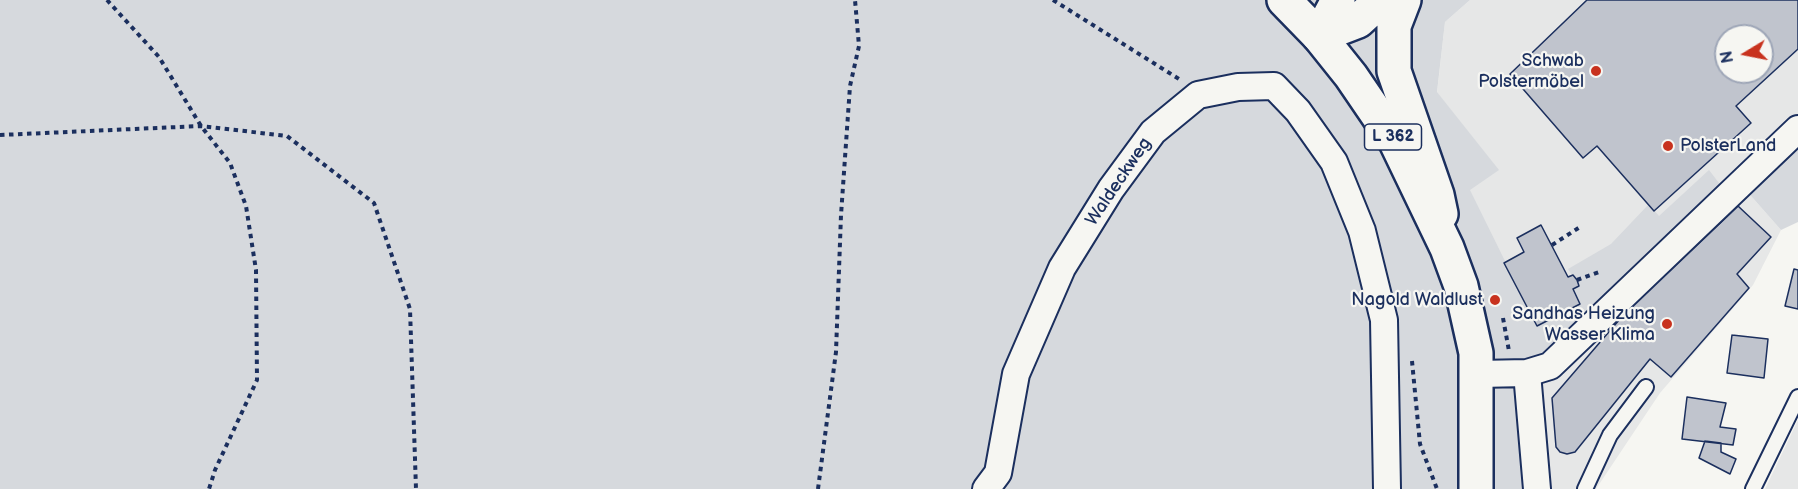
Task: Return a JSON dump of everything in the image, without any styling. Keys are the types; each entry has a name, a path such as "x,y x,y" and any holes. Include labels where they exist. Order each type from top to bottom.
{"main road":[{"name":"L 362","path":"1284,0 1319,36 1351,76 1396,142 1447,248 1461,286 1478,374 1476,489"},
{"path":"1319,36 1338,0"},
{"path":"1319,36 1358,21 1381,0"},
{"path":"1404,0 1394,26 1394,71 1437,195 1447,248"}],"street":[{"name":"Waldeckweg","path":"994,484 1016,374 1062,268 1111,189 1153,132 1198,95 1238,87 1274,86 1298,111 1334,162 1362,231 1384,320 1387,489"},
{"path":"1478,374 1527,372 1550,366 1798,129"},
{"path":"1527,372 1537,489"}],"lane":[{"path":"1585,489 1610,435 1646,387"},
{"path":"1753,489 1798,398"}],"path":[{"path":"107,0 159,57 201,126 230,163 246,206 256,270 257,380 209,489"},
{"path":"818,489 836,352 841,215 849,98 859,46 855,0"},
{"path":"1053,0 1171,71 1198,95"},
{"path":"0,135 201,126 287,136 374,203 410,309 416,489"},
{"path":"1552,245 1580,227"},
{"path":"1576,280 1599,272"}],"shaded area":[{"path":"0,0 1470,0 1445,22 1437,92 1499,170 1470,190 1537,326 1580,304 1573,289 1579,286 1568,269 1611,244 1649,204 1659,216 1709,170 1722,187 1576,331 1536,358 1547,489 0,489"},
{"path":"1470,0 1798,0 1798,118 1744,188 1781,230 1753,285 1660,393 1596,489 1547,489 1504,263 1469,189 1498,170 1437,93 1445,22"},
{"path":"1798,139 1798,222 1781,230 1744,188"},
{"path":"1798,420 1798,489 1765,489"}],"building":[{"path":"1587,0 1798,0 1798,49 1774,71 1774,24 1714,24 1714,84 1760,84 1736,106 1751,123 1654,211 1597,146 1583,158 1510,74"},
{"name":"Sandhas Heizung Wasser Klima","path":"1738,206 1771,237 1737,274 1749,288 1671,377 1650,359 1575,452 1567,454 1560,452 1556,447 1552,398 1657,276 1661,279"},
{"path":"1541,225 1568,277 1573,275 1577,280 1579,286 1573,289 1580,304 1537,326 1504,263 1524,252 1517,238"},
{"path":"1794,269 1798,270 1798,309 1785,306"},
{"path":"1732,335 1768,339 1764,378 1727,373"},
{"path":"1687,397 1726,403 1720,427 1736,429 1733,445 1682,439"},
{"path":"1705,441 1721,443 1721,452 1736,459 1730,474 1699,458"}],"place":[{"name":"Schwab Polstermöbel","path":"1596,71"},
{"name":"PolsterLand","path":"1668,146"},
{"name":"Nagold Waldlust","path":"1495,300"},
{"name":"Sandhas Heizung Wasser Klima","path":"1667,324"}]}
